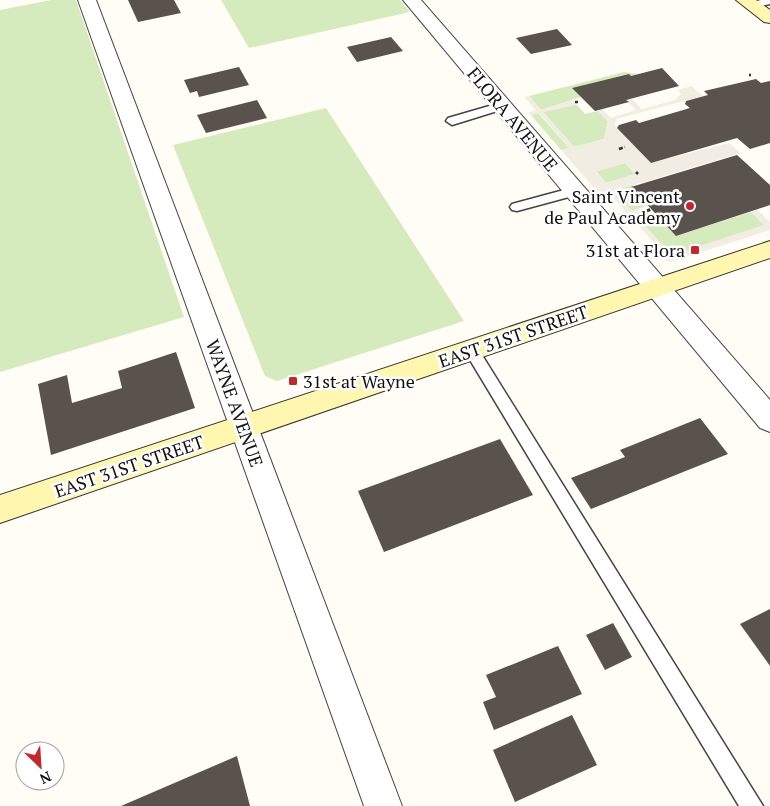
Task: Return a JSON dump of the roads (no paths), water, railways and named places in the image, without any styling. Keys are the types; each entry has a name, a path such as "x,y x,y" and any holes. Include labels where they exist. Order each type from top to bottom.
{"main road":[{"path":"748,3 770,18"},
{"name":"EAST 31ST STREET","path":"0,509 770,250"}],"street":[{"name":"WAYNE AVENUE","path":"87,0 383,806"},
{"name":"FLORA AVENUE","path":"412,0 770,420"}],"lane":[{"path":"748,3 770,1"},
{"path":"452,121 503,106"},
{"path":"517,207 575,191"},
{"path":"472,350 752,806"}],"place":[{"name":"Saint Vincent de Paul Academy","path":"690,206"},
{"name":"31st at Flora","path":"695,250"},
{"name":"31st at Wayne","path":"293,381"}]}
